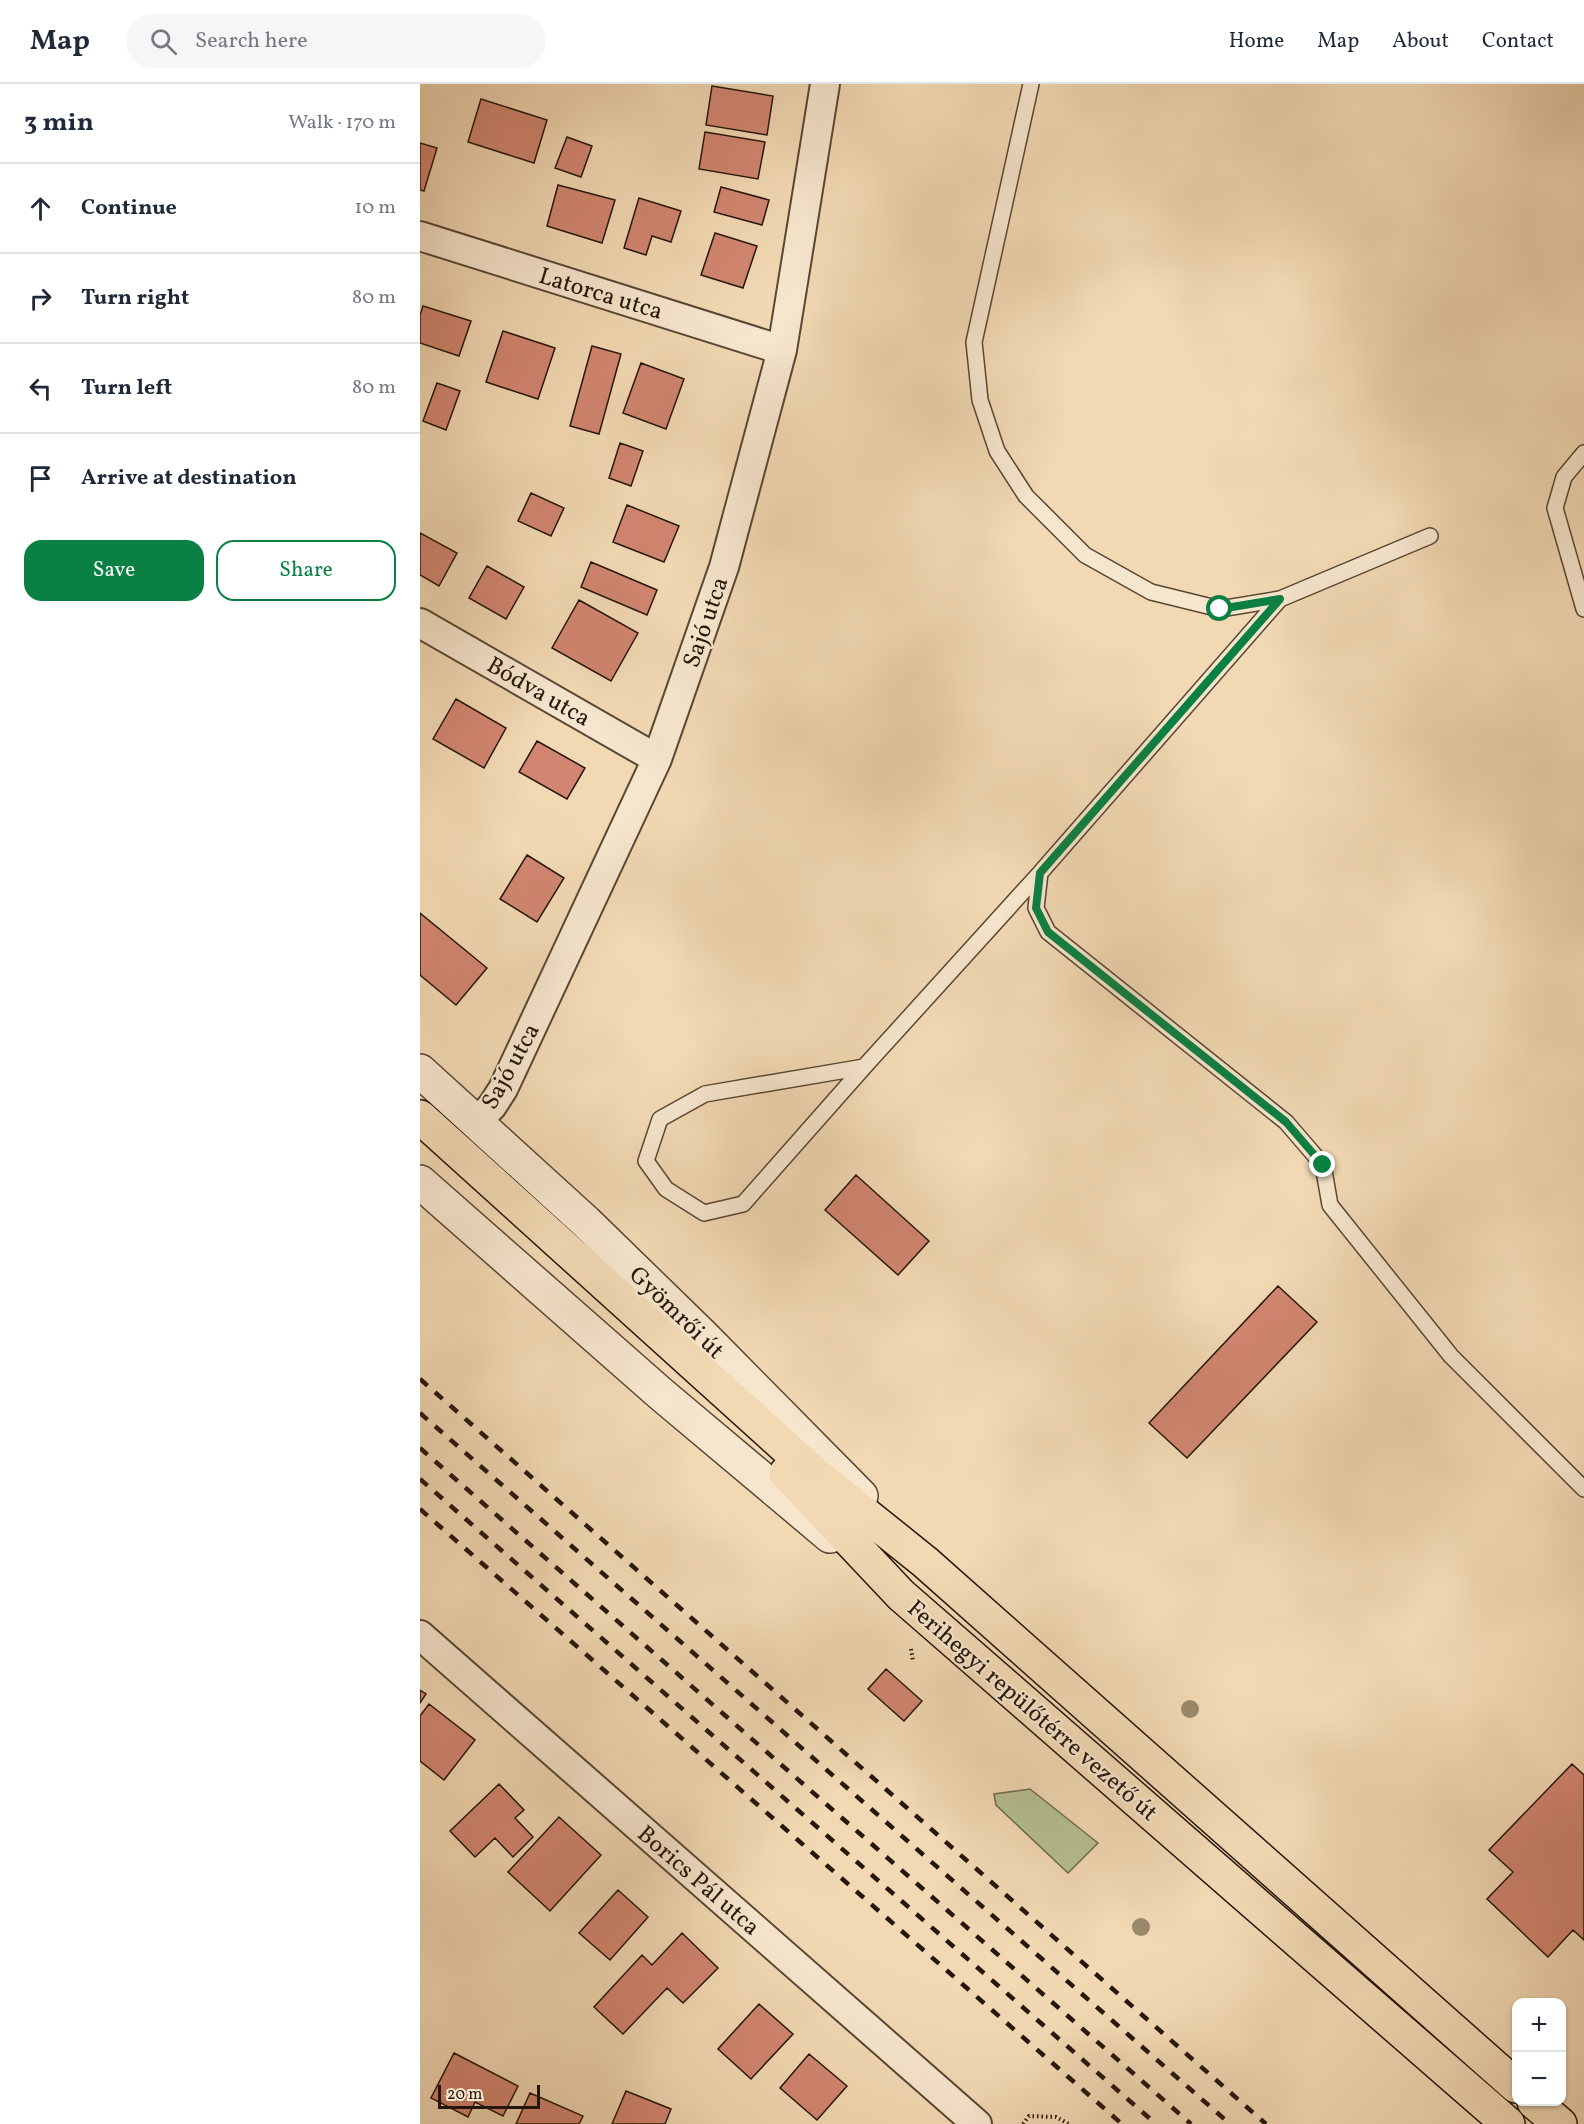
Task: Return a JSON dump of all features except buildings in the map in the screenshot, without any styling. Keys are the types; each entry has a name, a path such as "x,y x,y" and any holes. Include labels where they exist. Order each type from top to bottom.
{"main road":[{"name":"Ferihegyi repülőtérre vezető út","path":"420,1117 814,1473 925,1562 1512,2082"},
{"name":"Ferihegyi repülőtérre vezető út","path":"585,1268 800,1487 901,1596 1508,2124"},
{"path":"1539,2106 1560,2124"}],"street":[{"name":"Sajó utca","path":"477,1122 492,1106 503,1089 657,759 724,567 782,350 825,84"},
{"name":"Latorca utca","path":"420,236 782,350"},
{"name":"Bódva utca","path":"420,623 657,759"},
{"name":"Gyömrői út","path":"420,1071 586,1222 703,1336 925,1562"},
{"path":"420,1182 661,1394 901,1596"},
{"name":"Borics Pál utca","path":"420,1635 977,2124"}],"lane":[{"path":"1030,84 974,342 980,400 997,451 1026,496 1085,555 1151,592 1220,609 1280,599 1430,536"},
{"path":"1584,453 1564,477 1555,508 1584,609"},
{"path":"864,1067 705,1094 660,1119 646,1161 666,1190 704,1213 743,1204 1040,873 1280,599"},
{"path":"1040,873 1036,908 1048,932 1286,1122 1323,1165 1330,1205 1450,1356 1584,1489"}],"path":[{"path":"1023,2124 1029,2116 1056,2116 1069,2124"}],"green space":[{"path":"1030,1789 1098,1843 1068,1873 996,1805 994,1794"}],"railway":[{"path":"420,1379 1266,2124"},
{"path":"420,1413 1230,2124"},
{"path":"420,1448 1191,2124"},
{"path":"420,1479 1156,2124"},
{"path":"420,1509 1122,2124"}],"route":[{"path":"1220,609 1280,599 1040,873 1036,908 1048,932 1286,1122 1323,1165"}]}
